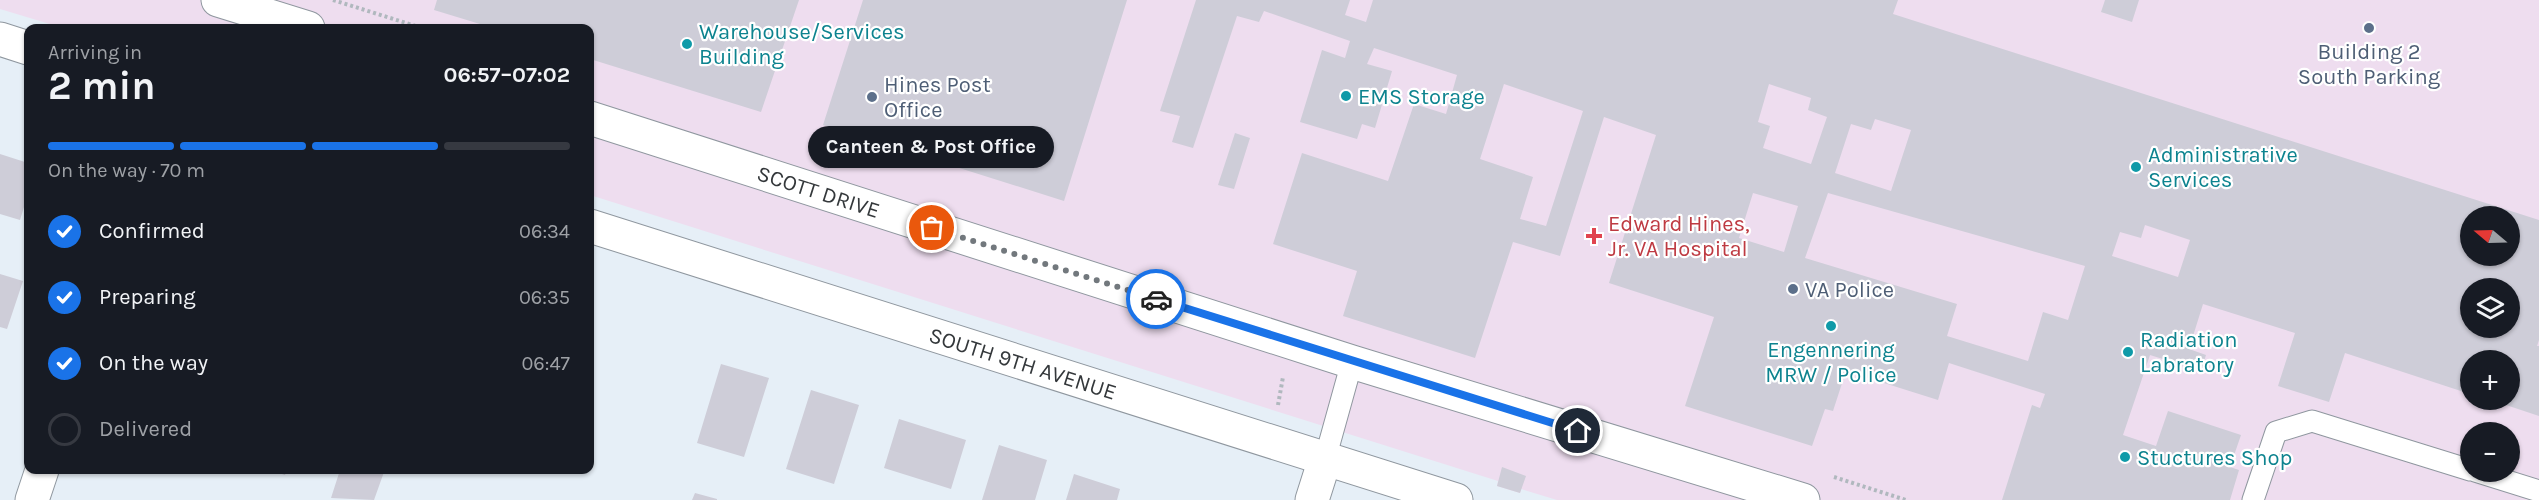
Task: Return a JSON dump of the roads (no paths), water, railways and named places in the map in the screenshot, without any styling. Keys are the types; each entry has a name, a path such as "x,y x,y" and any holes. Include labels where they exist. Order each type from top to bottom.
{"street":[{"path":"218,0 295,24"},
{"path":"0,39 24,47"},
{"name":"SCOTT DRIVE","path":"594,119 1352,362 1803,500"},
{"name":"SOUTH 9TH AVENUE","path":"594,227 1456,500"},
{"path":"1312,500 1325,459"},
{"path":"32,500 41,474"}],"lane":[{"path":"1325,459 1352,362"},
{"path":"2253,500 2276,432 2312,421 2460,467"},
{"path":"2512,482 2539,490"}],"place":[{"name":"Building 2 South Parking","path":"2369,28"},
{"name":"Warehouse/Services Building","path":"687,44"},
{"name":"EMS Storage","path":"1346,96"},
{"name":"Hines Post Office","path":"872,97"},
{"name":"Administrative Services","path":"2136,167"},
{"name":"Canteen & Post Office","path":"932,228"},
{"name":"Edward Hines, Jr. VA Hospital","path":"1594,236"},
{"name":"VA Police","path":"1793,289"},
{"name":"Engennering MRW / Police","path":"1831,326"},
{"name":"Radiation Labratory","path":"2128,352"},
{"name":"Stuctures Shop","path":"2125,457"}]}
